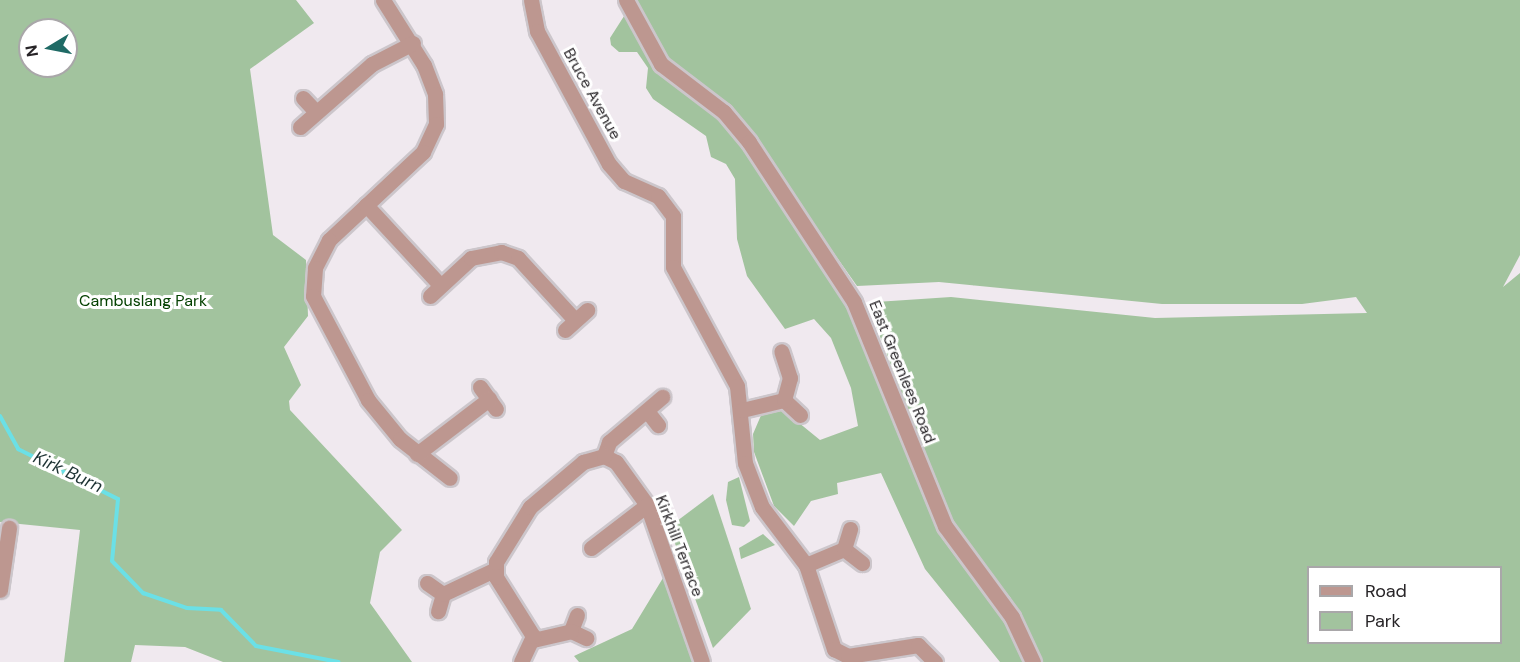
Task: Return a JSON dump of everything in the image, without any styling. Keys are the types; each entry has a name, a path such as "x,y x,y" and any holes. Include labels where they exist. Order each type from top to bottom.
{"street":[{"path":"383,0 413,43 435,94 436,124 423,152 324,248 312,282 315,308 368,400 417,454 450,478"},
{"name":"Bruce Avenue","path":"531,0 537,32 609,164 624,180 658,196 673,216 674,267 723,354 742,410 745,463 757,494 806,565 837,653 848,656 918,645 935,662"},
{"name":"East Greenlees Road","path":"626,0 661,64 724,112 749,142 854,302 945,526 1012,618 1033,662"},
{"path":"300,127 372,64 413,43"},
{"path":"303,98 316,112"},
{"path":"366,206 435,291 471,258 507,253 576,320"},
{"path":"781,351 790,378 784,400"},
{"path":"438,611 443,594 494,570 530,507 583,462 604,456 609,442 662,397"},
{"path":"417,454 488,398"},
{"path":"742,410 784,400"},
{"path":"784,400 800,415"},
{"path":"648,411 658,425"},
{"name":"Kirkhill Terrace","path":"604,456 616,462 647,505 702,662"},
{"path":"591,548 647,505"},
{"path":"0,590 9,528"},
{"path":"844,549 850,529"},
{"path":"806,565 844,549"},
{"path":"844,549 861,563"},
{"path":"494,570 533,640"},
{"path":"427,583 443,594"},
{"path":"571,631 577,615"},
{"path":"521,662 533,640 571,631 586,638"}],"green space":[{"name":"Cambuslang Park","path":"0,0 296,0 314,23 250,69 273,235 306,260 308,316 284,347 301,385 289,401 290,410 402,530 380,552 370,603 412,662 223,662 185,647 135,645 131,662 64,662 80,530 0,522"},
{"path":"636,0 1520,0 1520,255 1503,287 1520,273 1520,662 1043,662 1010,597 973,560 950,523 869,307 876,302 951,297 1155,318 1367,313 1356,297 1302,304 1162,304 939,282 857,286 750,134 716,95 665,59"},
{"path":"626,13 659,69 725,121 854,315 941,537 1010,629 1024,662 1000,662 925,569 881,473 837,483 838,494 811,501 794,526 774,506 754,452 753,434 762,413 782,409 820,440 858,426 851,388 831,338 814,319 785,329 747,276 737,239 735,179 726,164 711,157 706,136 653,99 646,88 648,68 637,52 619,52 611,45 610,38"},
{"path":"739,477 750,521 744,527 732,525 726,500 728,482"},
{"path":"713,494 751,609 713,648 669,527"},
{"path":"763,534 775,545 741,559 739,548"},
{"path":"666,573 695,662 579,662 574,656 632,629"}],"waterway":[{"name":"Kirk Burn","path":"0,416 18,449 118,499 112,561 143,593 187,608 221,610 256,646 338,662"}]}
